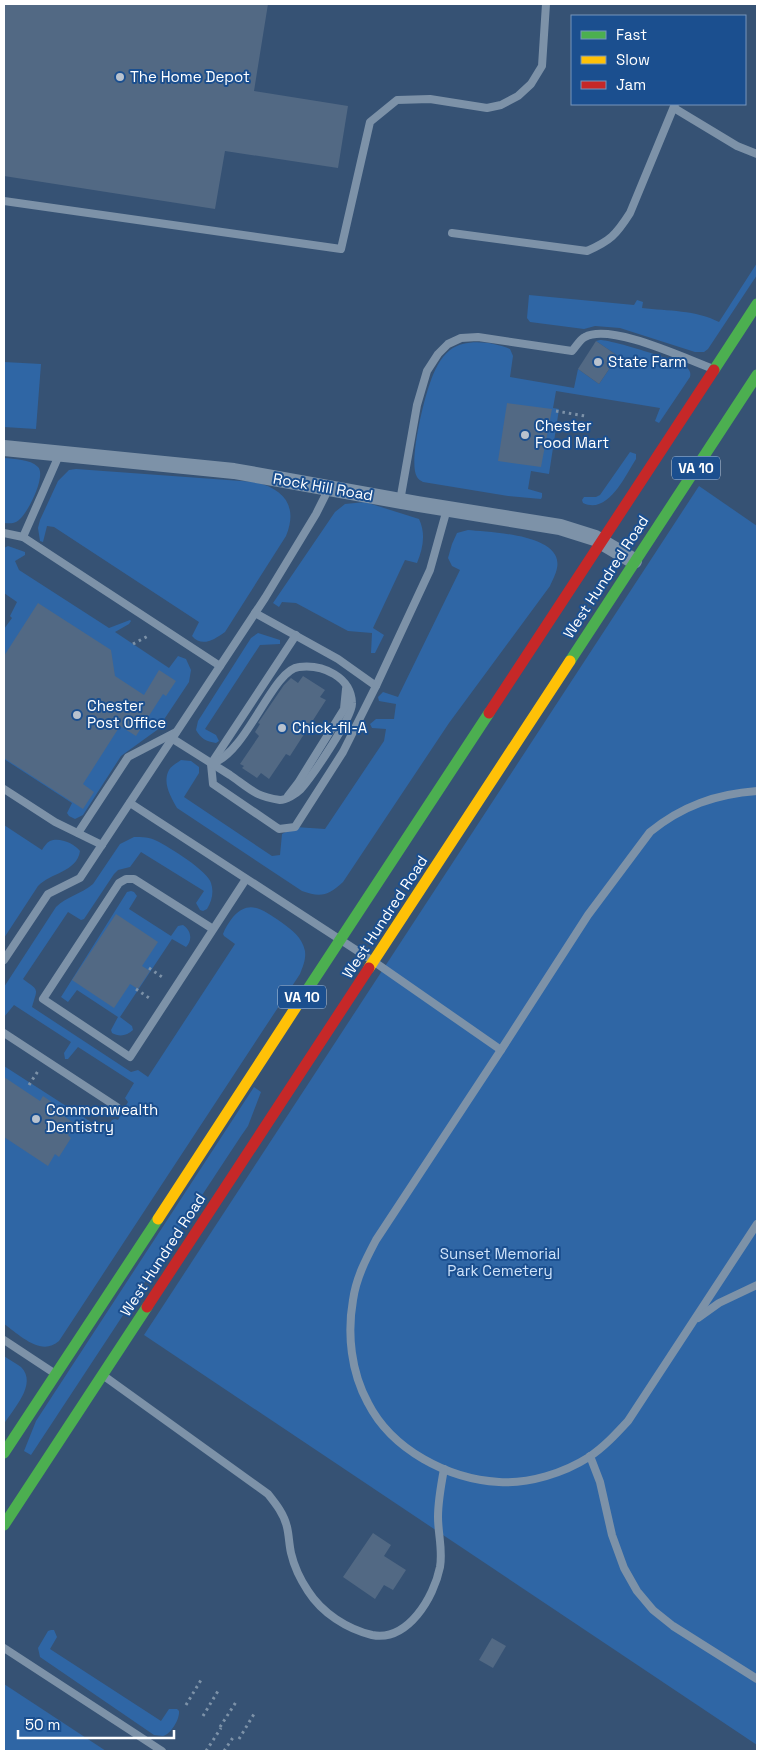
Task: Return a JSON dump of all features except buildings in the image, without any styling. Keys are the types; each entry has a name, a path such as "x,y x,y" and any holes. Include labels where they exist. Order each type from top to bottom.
{"main road":[{"name":"West Hundred Road","path":"4,1453 757,304"},
{"name":"West Hundred Road","path":"4,1525 634,560 757,375"}],"street":[{"name":"Rock Hill Road","path":"4,448 234,471 446,509 560,527 602,542 634,560"}],"lane":[{"path":"4,201 341,249 370,122 397,100 430,99 487,108 501,105 518,96 531,84 542,66 546,4"},
{"path":"452,233 586,251 605,243 621,228 630,213 675,106 737,146 757,154"},
{"path":"400,500 417,405 427,371 438,354 448,344 461,338 478,337 572,351 584,337 594,334 611,334 654,346 715,370"},
{"path":"23,537 60,453"},
{"path":"4,960 48,894 80,878 255,613 316,514 329,487"},
{"path":"296,635 211,764 213,784 278,829 295,826 343,752 430,570 446,509"},
{"path":"4,533 23,537 220,666"},
{"path":"255,613 338,659 376,686"},
{"path":"172,739 259,795 282,800 299,791 312,775 346,720 352,704 348,688 337,675 319,667 297,666 285,674 250,727 234,747 217,762 211,764"},
{"path":"78,833 128,757 178,731"},
{"path":"4,789 54,822 102,845"},
{"path":"757,791 736,792 708,799 688,807 663,821 650,832 588,915 376,1240 360,1270 353,1299 350,1330 353,1360 358,1381 368,1404 386,1429 406,1448 430,1463 474,1478 500,1482 528,1480 550,1475 590,1456 613,1438 628,1421 757,1224"},
{"path":"130,803 373,962 501,1050"},
{"path":"213,929 134,879 126,879 119,883 43,999 130,1057 246,879"},
{"path":"4,1033 117,1107"},
{"path":"693,1322 719,1302 757,1285"},
{"path":"4,1340 56,1374"},
{"path":"102,1375 268,1494 280,1509 287,1526 291,1554 297,1572 309,1592 324,1610 343,1624 364,1633 379,1636 394,1634 406,1627 429,1596 436,1581 440,1564 438,1518 440,1485 444,1469"},
{"path":"590,1456 600,1482 612,1535 624,1568 637,1591 653,1610 673,1626 757,1679"},
{"path":"4,1648 162,1751"}],"path":[{"path":"556,411 585,416"},
{"path":"149,968 176,986"},
{"path":"186,1705 201,1680"},
{"path":"202,1716 218,1691"},
{"path":"206,1751 236,1702"},
{"path":"239,1739 254,1714"},
{"path":"224,1751 234,1736"}],"green space":[{"path":"757,263 757,275 708,349 704,352 695,352 620,328 595,326 584,329 530,322 527,318 529,295 634,305 637,300 643,302 642,308 691,313 719,322"},
{"path":"600,340 658,355 689,370 690,377 659,423 655,421 660,408 556,391 553,408 559,409 549,474 531,471 528,489 542,493 541,499 508,496 423,482 417,478 414,459 424,402 435,369 450,350 456,346 480,342 510,349 513,356 510,377 574,388 578,369 599,384 618,356 596,341"},
{"path":"4,362 41,364 36,429 4,427"},
{"path":"630,452 636,454 636,459 615,492 600,504 583,503 584,497 600,495"},
{"path":"4,458 31,462 38,467 40,472 38,487 30,505 20,519 12,523 4,523"},
{"path":"69,470 255,482 274,489 281,495 289,508 290,516 286,536 225,632 208,641 196,640 192,636 199,622 54,527 47,526 43,542 40,541 38,528 40,520 58,481"},
{"name":"Sunset Memorial Park Cemetery","path":"699,486 757,526 757,1745 144,1335"},
{"path":"365,502 419,519 423,536 421,552 417,563 405,560 373,628 384,635 375,653 371,653 372,633 348,631 296,603 282,602 279,607 273,603 335,512 345,504"},
{"path":"468,530 507,534 537,542 549,548 556,557 556,573 550,586 449,723 343,882 333,890 320,895 302,891 177,808 168,790 167,775 171,767 181,760 191,761 199,767 199,773 184,797 272,856 280,855 282,834 295,827 325,829 384,741 386,729 372,728 370,724 376,719 394,719 396,704 379,701 378,697 383,692 398,697 460,570 452,566 448,558 452,544 457,533"},
{"name":"Chester Post Office","path":"8,546 25,552 25,555 15,561 19,570 109,628 130,620 129,624 115,632 169,668 178,656 186,659 191,670 189,682 157,730 121,756 83,815 75,819 67,813 72,803 4,759 4,629 12,618 10,616 17,602 4,593 4,548"},
{"path":"258,633 280,640 280,644 260,645 205,729 216,735 219,741 216,743 202,738 196,730 198,721 251,638"},
{"path":"4,825 42,850 49,842 62,840 70,843 80,851 74,864 38,886 4,938"},
{"path":"134,837 149,838 157,841 179,854 203,872 211,883 212,890 211,900 207,909 200,910 196,903 204,891 141,852 130,867 118,870 114,874 84,919 81,920 68,912 23,979 36,990 32,1007 131,1072 138,1070 148,1077 235,944 223,934 230,921 239,911 251,907 257,908 285,925 302,942 305,960 300,974 59,1341 45,1347 38,1346 4,1324 4,1066 105,1131 112,1120 118,1120 128,1102 125,1098 134,1083 78,1047 68,1059 65,1059 64,1053 71,1042 14,1005 4,1017 4,987 56,907 93,884 120,844"},
{"path":"131,891 137,896 129,909 171,936 178,926 183,925 188,930 190,941 186,947 172,939 120,1017 132,1026 133,1030 126,1035 120,1035 112,1033 111,1030 118,1017 77,990 68,1002 61,997 127,892"},
{"path":"254,1087 261,1092 248,1126 31,1455 24,1451 36,1421"},
{"path":"4,1356 21,1367 26,1374 27,1381 18,1404 4,1424"},
{"path":"54,1630 57,1637 50,1649 161,1721 169,1709 177,1709 179,1711 178,1718 172,1729 163,1736 154,1735 40,1657 38,1648 48,1631"},
{"path":"4,1684 106,1751 4,1751"}],"traffic: fast":[{"path":"714,370 757,304"},
{"path":"570,661 757,375"},
{"path":"298,1004 489,713"},
{"path":"4,1453 158,1219"},
{"path":"4,1525 147,1307"}],"traffic: slow":[{"path":"369,968 570,661"},
{"path":"158,1219 298,1004"}],"traffic: jam":[{"path":"489,713 714,370"},
{"path":"147,1307 369,968"}],"place":[{"name":"The Home Depot","path":"120,77"},
{"name":"State Farm","path":"598,362"},
{"name":"Chester Food Mart","path":"525,435"},
{"name":"Chester Post Office","path":"77,715"},
{"name":"Chick-fil-A","path":"282,728"},
{"name":"Commonwealth Dentistry","path":"36,1119"}]}
